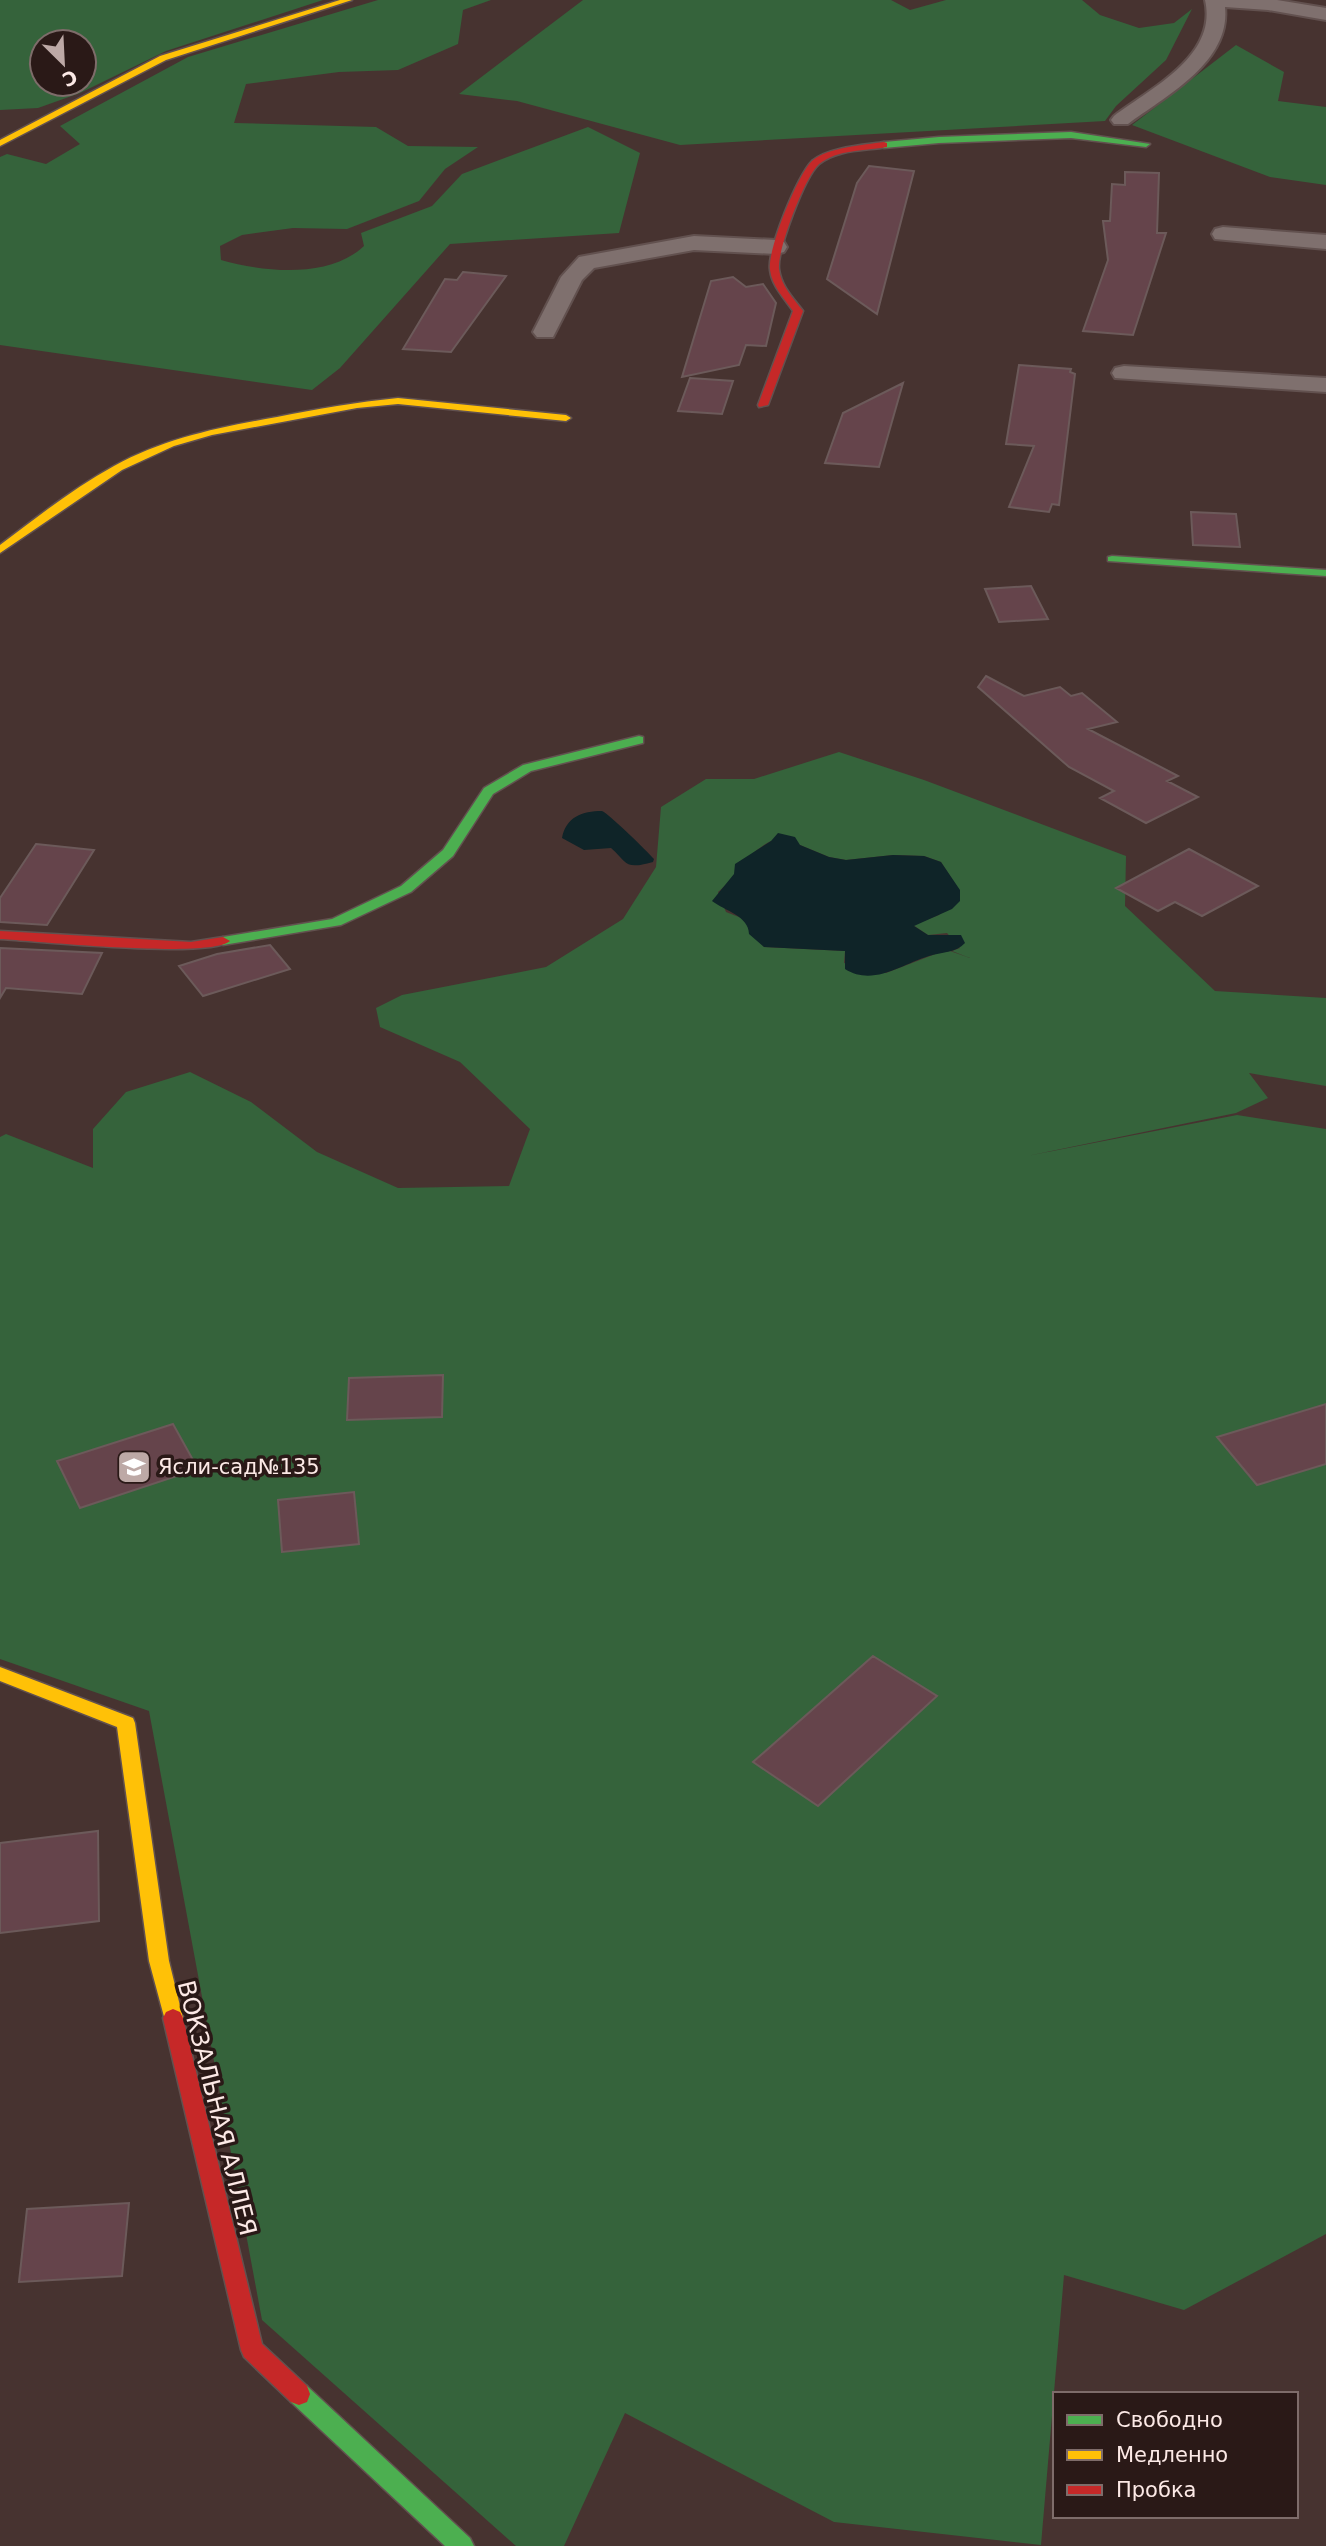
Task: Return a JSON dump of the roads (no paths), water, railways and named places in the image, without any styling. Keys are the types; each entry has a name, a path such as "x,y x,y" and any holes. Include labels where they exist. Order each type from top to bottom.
{"street":[{"path":"0,143 163,58 348,0"},
{"path":"1121,120 1191,67 1211,43 1217,22 1215,0 1268,4 1326,14"},
{"path":"763,405 798,311 776,281 773,267 776,247 793,205 815,163 847,149 939,140 1071,135 1146,144"},
{"path":"1223,234 1326,242"},
{"path":"545,332 572,277 587,262 694,243 776,247"},
{"path":"1124,373 1326,385"},
{"path":"0,550 44,515 105,475 149,452 197,435 365,404 409,401 476,406 566,418"},
{"path":"1112,559 1326,573"},
{"path":"0,935 191,946 336,922 407,888 448,853 488,791 527,768 639,740"},
{"name":"ВОКЗАЛЬНАЯ АЛЛЕЯ","path":"0,1674 125,1723 159,1961 252,2350 462,2546"}],"water":[{"path":"602,811 644,848 654,859 653,862 631,865 611,848 584,850 562,838 571,820 588,812"},
{"path":"778,833 795,837 800,845 829,857 846,860 893,855 924,856 941,862 960,890 960,901 952,909 914,926 928,935 961,935 965,943 953,950 887,972 866,976 845,969 845,951 764,947 749,934 741,918 712,901 734,874 735,864 771,841"}],"place":[{"name":"Ясли-сад№135","path":"134,1467"}]}
